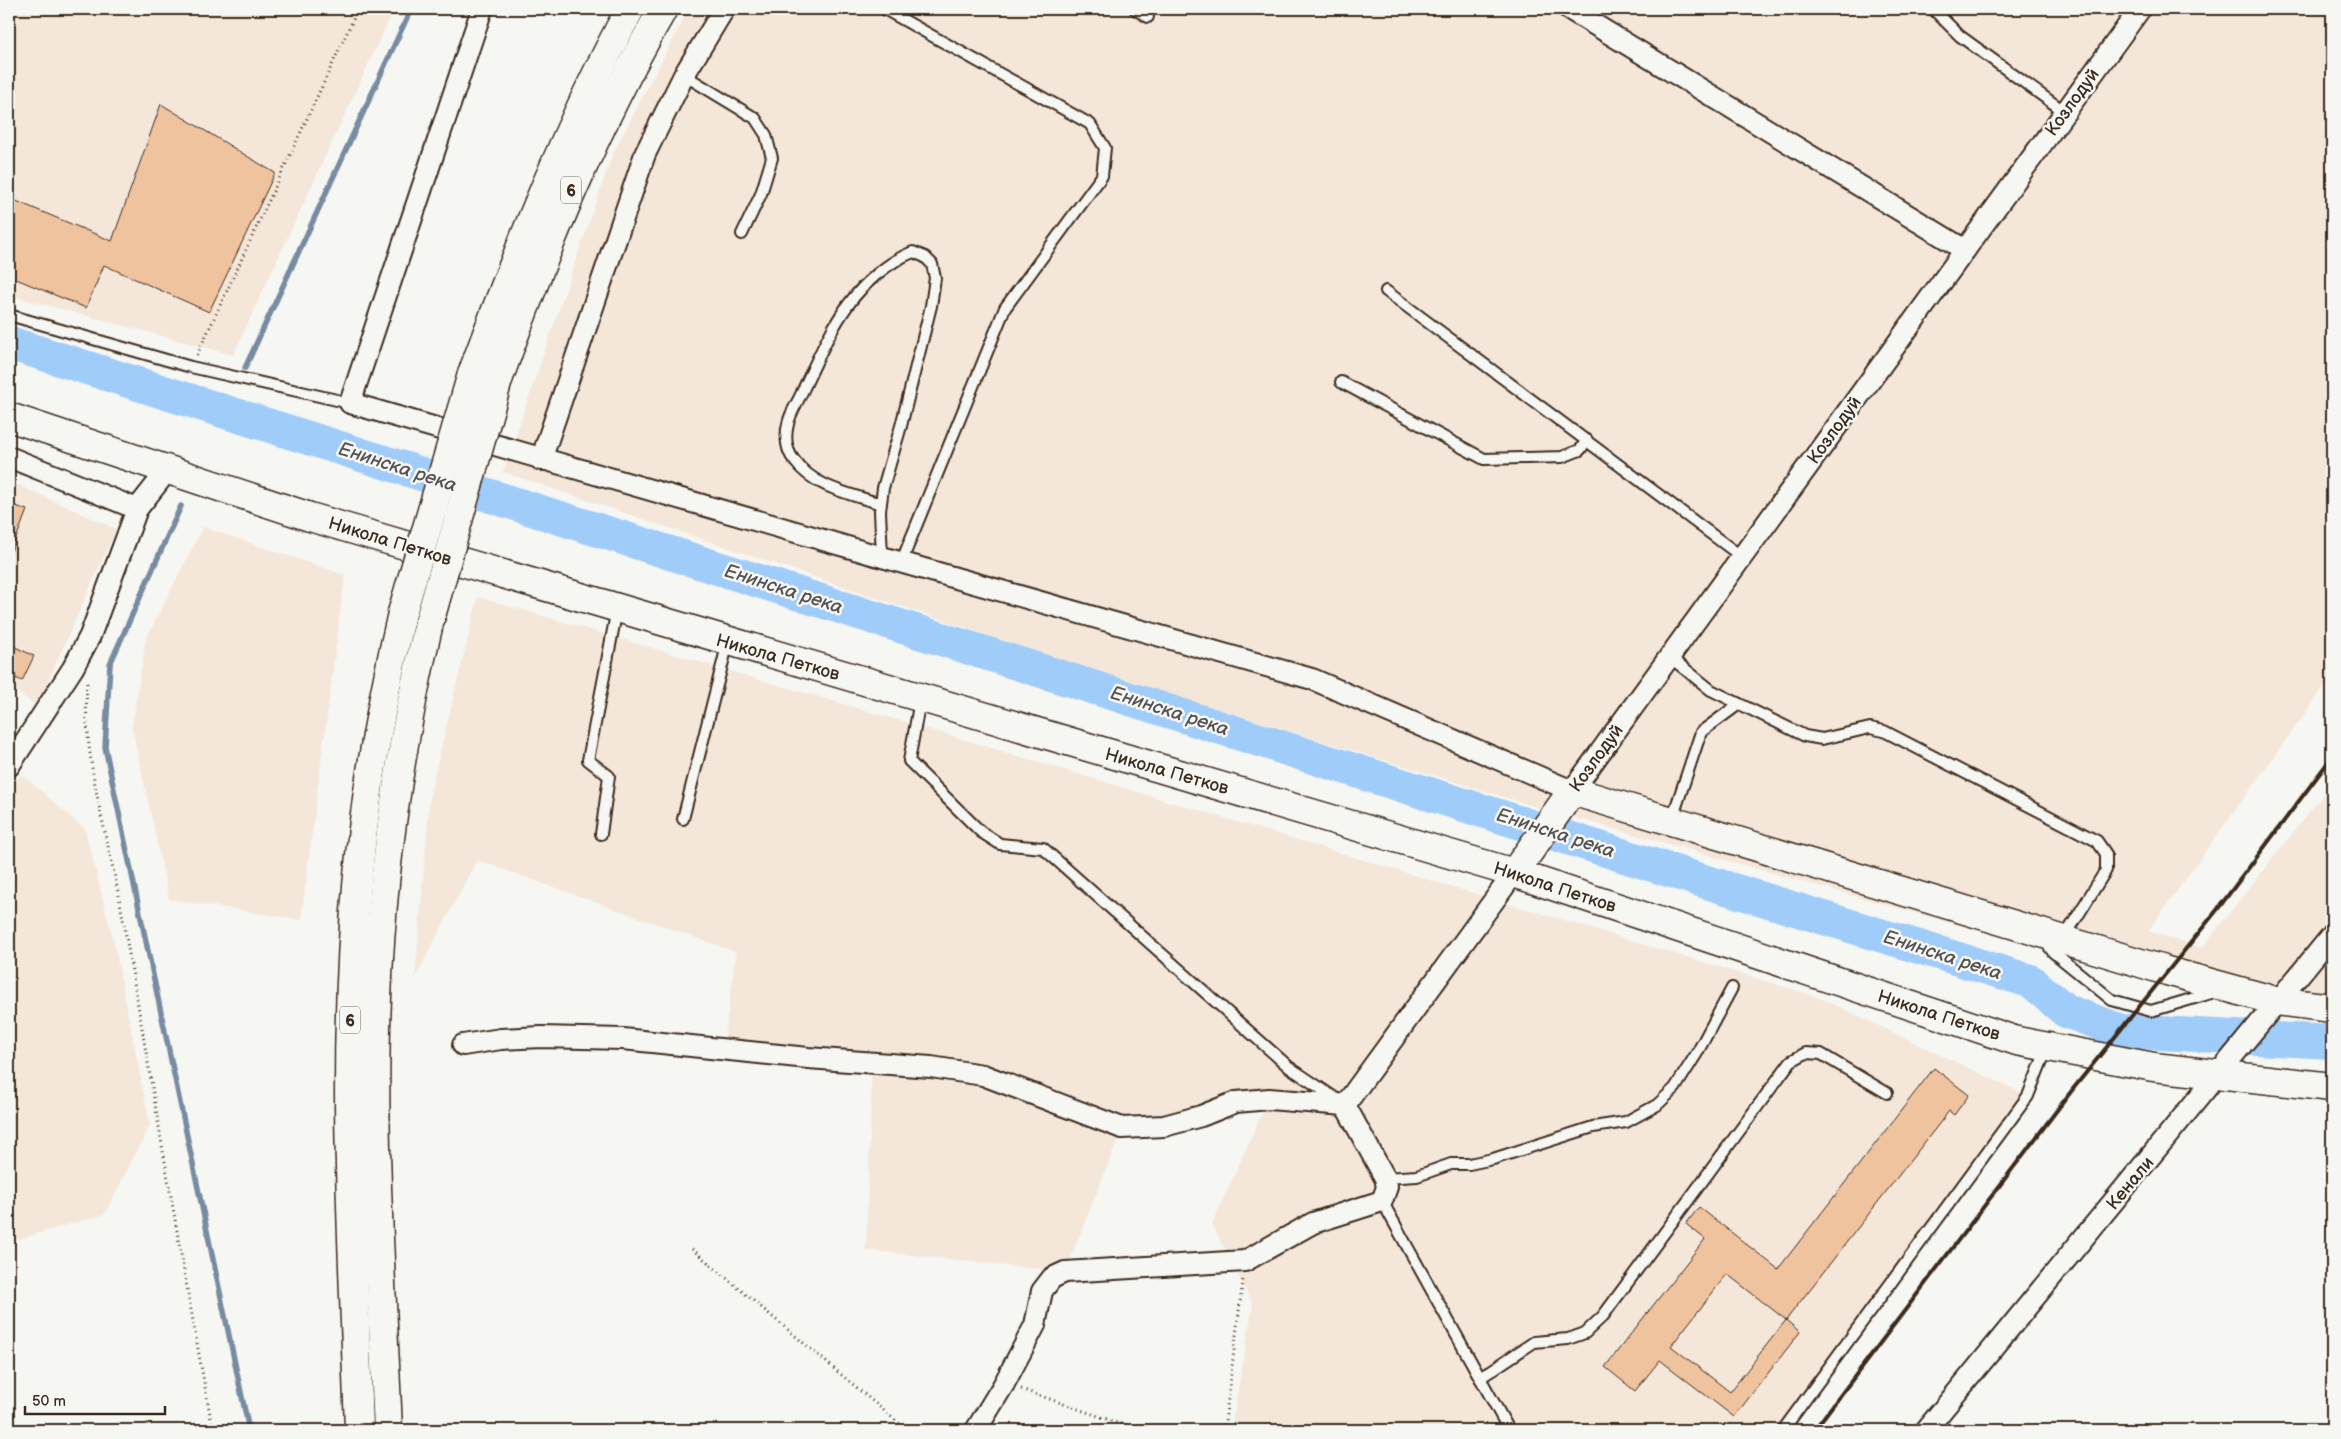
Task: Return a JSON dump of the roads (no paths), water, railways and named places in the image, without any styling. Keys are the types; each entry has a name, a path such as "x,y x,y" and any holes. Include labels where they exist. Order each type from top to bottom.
{"main road":[{"name":"6","path":"359,1430 348,1086 353,943 356,887 372,760 385,687 402,613 472,374 544,186 584,97 630,9"},
{"name":"6","path":"388,1430 377,1149 376,999 386,870 398,769 429,623 498,380 566,201 618,93 663,9"},
{"name":"Никола Петков","path":"9,417 310,517 921,699 1522,863 2016,1041 2154,1067 2227,1066 2332,1087"},
{"path":"1566,800 1671,821 2228,988 2272,1007 2332,1008"},
{"name":"Козлодуй","path":"1522,863 1566,800"}],"street":[{"path":"482,9 350,403 541,460 1312,679 1566,800"},
{"path":"541,460 630,192 645,154 684,75 724,9"},
{"path":"1570,9 1965,250"},
{"name":"Козлодуй","path":"1566,800 2140,9"},
{"path":"9,457 137,509"},
{"path":"9,766 73,668 90,636 137,509 167,471"},
{"path":"1345,1105 1522,863"},
{"name":"Кенали","path":"1926,1430 2227,1066 2272,1007 2332,935"},
{"path":"464,1045 501,1039 541,1037 623,1039 808,1058 931,1067 983,1075 1122,1128 1164,1126 1201,1116 1236,1102 1268,1099 1345,1105"},
{"path":"976,1430 1004,1384 1035,1325 1042,1291 1052,1278 1065,1272 1245,1261 1313,1224 1382,1201 1387,1187 1386,1178 1345,1105"}],"lane":[{"path":"884,9 1090,124 1105,148 1102,176 1005,308 901,563"},
{"path":"1135,9 1148,17"},
{"path":"1933,9 1960,36 2065,112"},
{"path":"684,75 755,118 766,135 772,158 761,194 742,234"},
{"path":"881,504 830,487 810,477 793,460 786,444 788,423 821,352 848,304 897,258 913,252 925,257 932,264 935,278 931,306 901,426 883,488 881,504 882,557"},
{"path":"1386,291 1742,557"},
{"path":"9,315 191,367 350,403"},
{"path":"1341,382 1484,459 1562,457 1580,450 1587,440"},
{"path":"601,834 609,776 588,760 616,609"},
{"path":"683,820 728,642"},
{"path":"1670,657 1711,690 1805,736 1822,739 1870,728 1884,731 2097,841 2106,854 2106,870 2051,935 2053,952 2112,1000 2151,1011 2228,988"},
{"path":"921,699 909,761 981,832 1000,844 1042,848 1289,1067 1345,1105"},
{"path":"1671,821 1701,732 1739,704"},
{"path":"1386,1178 1417,1176 1451,1164 1468,1164 1493,1159 1593,1127 1626,1122 1657,1105 1675,1088 1697,1053 1732,988"},
{"path":"1783,1430 2028,1096 2047,1047"},
{"path":"1480,1378 1534,1342 1568,1339 1585,1332 1603,1316 1791,1061 1806,1052 1821,1054 1887,1093"},
{"path":"1382,1201 1508,1430"}],"waterway":[{"path":"245,368 411,9"},
{"name":"Енинска река","path":"9,343 1700,880 2030,981 2066,1011 2121,1031 2332,1042"},
{"path":"181,506 110,664 105,747 249,1430"}],"railway":[{"path":"1814,1430 2073,1089 2217,910 2332,757"}]}
